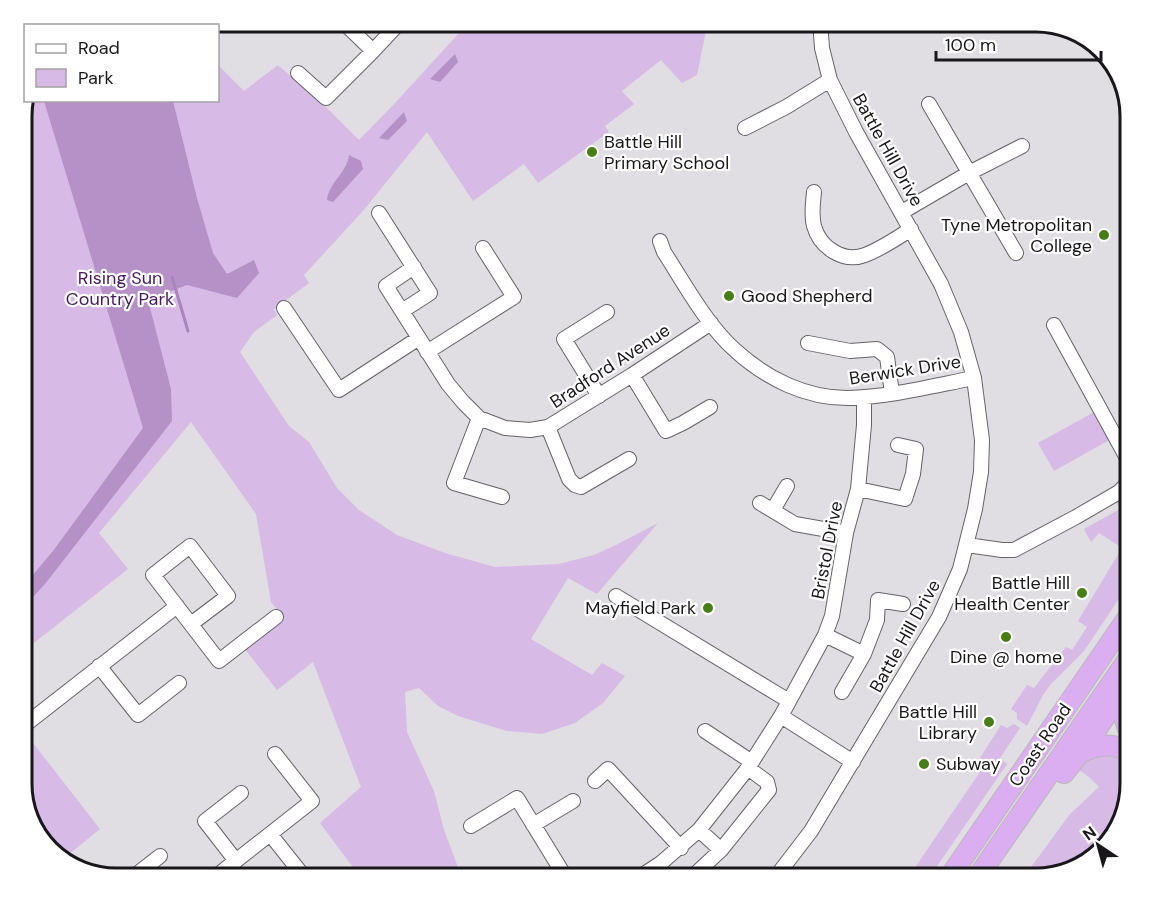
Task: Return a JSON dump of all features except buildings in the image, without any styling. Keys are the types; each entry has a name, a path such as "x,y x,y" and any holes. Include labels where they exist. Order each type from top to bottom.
{"highway":[{"name":"Coast Road","path":"956,868 1120,629"},
{"name":"Coast Road","path":"984,868 1120,671"},
{"path":"993,868 1080,753 1120,694"},
{"path":"1080,753 1094,746 1120,747"}],"street":[{"path":"353,32 373,51"},
{"path":"298,73 326,98 391,32"},
{"name":"Battle Hill Drive","path":"783,868 808,835 939,617 960,568 967,545 975,509 982,454 974,378 961,332 941,284 856,132 830,80 824,62 821,32"},
{"path":"745,128 786,107 830,80"},
{"path":"929,104 1016,253"},
{"path":"902,212 969,173 1022,146"},
{"path":"814,192 812,209 814,227 821,240 835,254 849,257 865,255 911,229"},
{"path":"378,213 430,293 402,311"},
{"name":"Berwick Drive","path":"660,241 664,252 711,323 735,351 779,382 809,393 844,398 892,393 974,378"},
{"path":"428,352 514,297 483,248"},
{"name":"Bradford Avenue","path":"414,267 386,286 448,384 463,402 478,418 505,428 530,430 548,427 711,323"},
{"path":"284,308 339,390 419,338"},
{"path":"599,396 564,339 607,312"},
{"path":"1054,325 1120,443"},
{"path":"808,343 850,351 877,349 887,357 892,393"},
{"path":"632,375 666,431 710,407"},
{"name":"Bristol Drive","path":"653,868 681,848 699,830 750,765 781,716 825,635 832,616 846,533 858,489 864,425 864,397"},
{"path":"478,418 454,483 502,497"},
{"path":"548,427 569,479 575,485 581,487 629,459"},
{"path":"858,489 905,499 913,474 916,449 898,445"},
{"path":"773,510 787,486"},
{"path":"967,545 1014,550 1120,491"},
{"path":"760,503 795,524 846,533"},
{"path":"191,624 228,596 190,546 153,575 219,661 276,617"},
{"path":"616,596 789,701"},
{"path":"842,692 864,654 877,620 878,600 903,604"},
{"path":"32,719 177,606"},
{"path":"825,635 864,654"},
{"path":"99,666 138,715 179,683"},
{"path":"781,716 853,762"},
{"path":"702,868 721,850 769,790 768,782 750,765 705,731"},
{"path":"227,868 312,801 275,754"},
{"path":"595,781 608,768 681,848"},
{"path":"236,861 205,821 241,793"},
{"path":"471,826 517,798 560,868"},
{"path":"533,825 573,801"},
{"path":"699,830 721,850"},
{"path":"270,834 297,868"},
{"path":"144,868 160,855"}],"green space":[{"name":"Rising Sun Country Park","path":"460,32 706,32 697,75 682,83 661,60 622,91 634,104 605,126 609,132 538,183 524,164 473,201 427,132 362,212 304,275 309,283 274,309 277,315 254,332 240,352 289,426 309,442 337,488 359,510 397,535 445,553 495,567 559,564 594,555 658,523 597,594 568,578 531,639 592,675 602,663 625,676 603,703 575,723 542,734 507,731 458,716 438,706 419,688 405,692 407,732 434,791 444,830 458,868 354,868 320,823 361,787 313,662 277,690 244,648 283,617 271,602 256,514 191,422 99,533 128,569 32,644 33,102 219,102 219,66 244,91 278,65 359,140"},
{"path":"455,54 458,62 440,82 430,79"},
{"name":"Rising Sun Country Park","path":"44,102 173,102 213,253 227,274 254,260 259,273 237,298 187,285 148,300 171,389 172,421 32,598 32,576 53,551 143,428"},
{"path":"404,112 407,121 388,140 379,138"},
{"path":"349,155 361,161 363,169 333,202 327,200 331,188 348,161"},
{"path":"1096,411 1111,439 1054,471 1038,443"},
{"path":"1120,497 1120,509 1116,501"},
{"path":"1120,509 1120,547 1099,533 1091,542 1084,529"},
{"path":"1120,551 1120,597 1084,651 1043,695 1027,726 1017,719 1017,713 1011,709 1027,685 1034,688 1066,647 1072,650 1087,627 1078,621"},
{"path":"1014,724 1020,728 1000,758 1007,764 936,868 915,868 984,766 978,761 1001,725 1007,728"},
{"path":"32,742 100,829 70,854 52,839 34,806"},
{"path":"1102,750 1120,756 1119,800 1109,826 1092,847 1074,859 1053,866 1030,868 1070,814 1099,787 1076,768 1089,755"}],"waterway":[{"path":"172,277 188,331"}],"place":[{"name":"Battle Hill Primary School","path":"592,152"},
{"name":"Tyne Metropolitan College","path":"1104,235"},
{"name":"Good Shepherd","path":"729,296"},
{"name":"Battle Hill Health Center","path":"1082,593"},
{"name":"Mayfield Park","path":"708,608"},
{"name":"Dine @ home","path":"1006,637"},
{"name":"Battle Hill Library","path":"989,722"},
{"name":"Subway","path":"924,764"}]}
